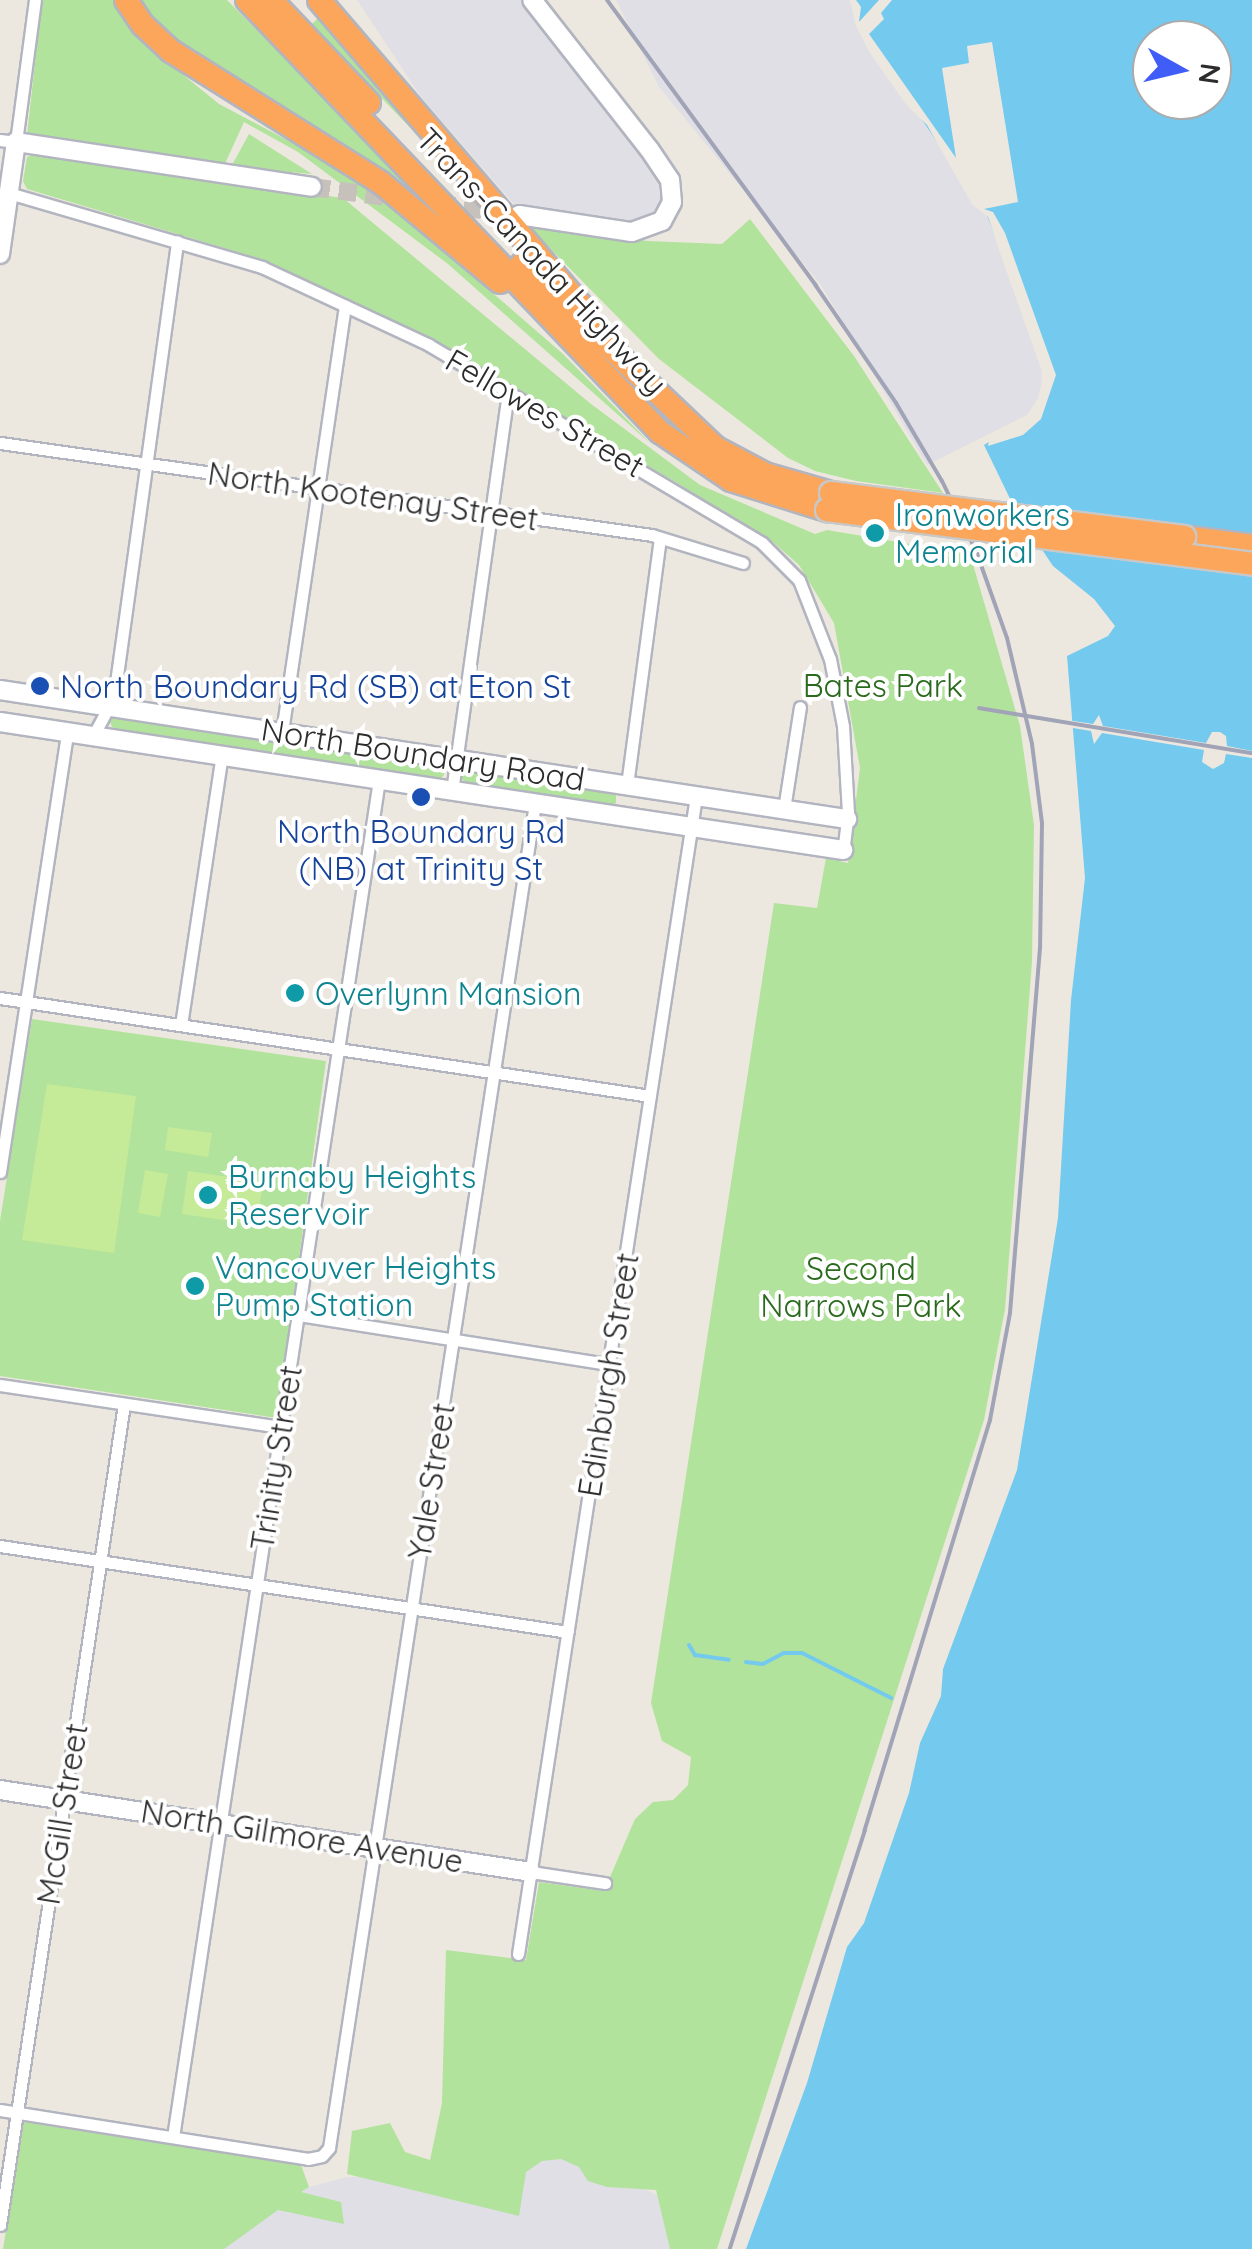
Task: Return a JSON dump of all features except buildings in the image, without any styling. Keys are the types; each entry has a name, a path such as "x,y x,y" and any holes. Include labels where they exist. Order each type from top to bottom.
{"highway":[{"path":"126,0 142,25 170,51 329,148 407,203 508,289 631,405"},
{"name":"Trans-Canada Highway","path":"247,0 631,405 683,451 718,474 758,492 829,502"},
{"name":"Trans-Canada Highway","path":"271,0 546,290 716,448 829,502"},
{"path":"319,0 648,386"},
{"path":"829,502 1252,546"},
{"path":"829,502 1252,564"}],"street":[{"path":"0,254 9,194 8,141 35,0"},
{"path":"519,215 632,232 662,222 672,202 670,180 532,0"},
{"path":"8,141 312,187"},
{"name":"Fellowes Street","path":"9,194 262,267 429,345 734,525 791,570 810,601 830,659 843,726 847,819 843,850"},
{"path":"93,736 114,697 177,240"},
{"path":"282,732 345,306"},
{"path":"452,790 508,393"},
{"name":"North Kootenay Street","path":"0,443 660,538 742,563"},
{"path":"627,785 660,538"},
{"name":"North Boundary Road","path":"0,690 847,819"},
{"path":"784,809 800,707"},
{"name":"North Boundary Road","path":"0,722 843,850"},
{"path":"0,1172 67,732"},
{"path":"181,1025 222,755"},
{"name":"Trinity Street","path":"173,2137 379,780"},
{"name":"Edinburgh Street","path":"518,1954 696,796"},
{"name":"Yale Street","path":"173,2137 308,2159 322,2156 330,2139 535,804"},
{"path":"0,998 650,1096"},
{"path":"298,1315 610,1364"},
{"path":"0,1385 282,1427"},
{"name":"McGill Street","path":"0,2225 124,1404"},
{"path":"0,1546 568,1632"},
{"name":"North Gilmore Avenue","path":"0,1790 604,1883"},
{"path":"0,2110 173,2137"}],"shaded area":[{"path":"357,0 524,0 661,176 663,205 651,219 630,225 513,203 421,97"},
{"path":"616,0 852,0 987,216 1042,371 1041,394 1027,415 927,465 821,285 659,87"},
{"path":"508,2150 586,2157 658,2196 670,2249 205,2249 225,2232 309,2187 347,2177 386,2176"}],"green space":[{"path":"42,0 113,0 143,42 219,104 346,171 471,267 488,289 563,354 651,444 448,264 298,152 244,122 223,168 27,135"},
{"path":"138,0 227,0 450,225 164,34"},
{"path":"318,18 376,82 423,141 311,25"},
{"path":"249,134 312,174 231,167"},
{"name":"Second Narrows Park","path":"27,157 343,198 591,404 700,485 815,534 827,530 970,554 1020,726 1034,825 1032,962 1005,1309 984,1420 717,2249 670,2249 656,2190 607,2187 588,2181 579,2167 561,2159 542,2161 526,2172 519,2216 347,2174 352,2131 390,2123 405,2152 430,2160 442,2103 446,1950 526,1960 539,1882 604,1891 635,1819 653,1802 673,1800 688,1785 691,1757 662,1741 651,1703 774,903 817,908 826,858 848,863 860,768 834,623 799,565 774,543 674,481 406,327 261,259 27,189 23,181"},
{"path":"750,219 854,356 943,493 856,481 815,471 788,458 659,359 529,227 648,241 722,244"},
{"path":"113,716 442,764 444,775 439,781 114,731 110,722"},
{"path":"463,769 616,790 616,803 611,807 467,785 461,778"},
{"path":"32,1019 326,1061 277,1418 0,1376 0,1221"},
{"path":"47,1084 136,1096 114,1253 22,1240"},
{"path":"168,1127 212,1133 208,1157 165,1150"},
{"path":"145,1170 168,1174 160,1217 138,1213"},
{"path":"188,1171 263,1182 257,1225 182,1214"},
{"path":"23,2122 301,2165 309,2187 301,2192 341,2202 344,2224 278,2210 224,2249 3,2249"}],"water":[{"path":"852,0 1252,0 1252,2249 746,2249 807,2083 847,1947 864,1923 909,1793 920,1743 941,1696 943,1669 1017,1470 1058,1218 1071,1000 1085,878 1067,656 1108,636 1115,626 1094,599 1053,566 1015,509 984,445 1037,412 1046,391 1047,368 987,216 856,22 857,9"}],"pier":[{"path":"850,0 856,0 861,7 859,22 879,0 892,0 881,13 884,19 869,34 956,158 942,68 969,63 967,46 992,42 1018,202 984,209 993,212 1005,233 1056,375 1041,419 1023,435 988,446 989,440 1034,411 1044,376 988,217 972,204 927,125 905,103 870,53 856,26"},
{"path":"1099,715 1103,726 1206,743 1212,732 1220,732 1226,736 1227,746 1252,751 1252,758 1226,754 1224,763 1213,769 1202,762 1204,750 1102,733 1094,744 1091,731 1067,727 1067,720 1093,724"}],"waterway":[{"path":"689,1645 695,1655 729,1660"},
{"path":"746,1662 763,1664 784,1653 802,1653 891,1698"}],"tunnel":[{"path":"312,187 401,199"},
{"path":"437,204 505,213"}],"railway":[{"path":"607,0 816,286 896,403 942,481 976,551 1007,638 1032,744 1042,823 1040,948 1010,1313 990,1420 865,1830 730,2249"},
{"path":"979,708 1252,753"}],"place":[{"name":"Ironworkers Memorial","path":"875,533"},
{"name":"North Boundary Rd (SB) at Eton St","path":"40,686"},
{"name":"North Boundary Rd (NB) at Trinity St","path":"421,797"},
{"name":"Overlynn Mansion","path":"295,993"},
{"name":"Burnaby Heights Reservoir","path":"208,1195"},
{"name":"Vancouver Heights Pump Station","path":"195,1286"}],"park label":[{"name":"Bates Park","path":"883,685"}]}
